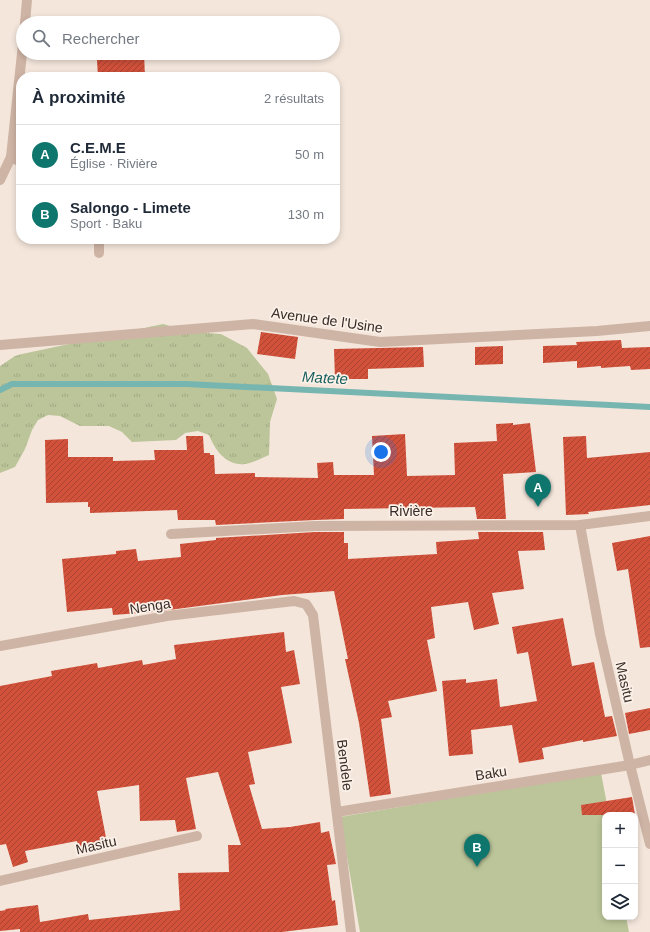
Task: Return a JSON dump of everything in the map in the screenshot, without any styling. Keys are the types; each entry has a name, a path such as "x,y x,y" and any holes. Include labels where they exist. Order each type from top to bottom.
{"street":[{"path":"26,16 28,0"},
{"path":"20,72 21,60"},
{"path":"0,180 11,157 16,110"},
{"path":"11,157 16,160"},
{"path":"99,244 99,253"},
{"name":"Avenue de l'Usine","path":"0,345 253,324 380,342 598,331 650,326"},
{"name":"Rivière","path":"171,534 315,526 580,525 650,516"},
{"name":"Masitu","path":"580,525 600,634 650,844"},
{"name":"Nenga","path":"0,646 168,616 294,601 306,604"},
{"name":"Bendele","path":"306,604 313,615 350,932"},
{"name":"Baku","path":"337,812 630,765 650,760"},
{"name":"Masitu","path":"0,881 197,836"}],"green space":[{"path":"163,324 192,332 221,334 247,348 268,374 277,399 270,422 269,455 251,463 238,464 227,460 222,456 214,446 209,435 198,431 185,433 176,440 132,442 122,432 109,426 80,426 60,416 48,415 38,420 15,467 0,473 0,366 15,356 22,354"},
{"path":"601,773 608,812 602,812 602,920 627,920 629,932 360,932 340,817"}],"building":[{"path":"97,60 144,60 145,72 98,72"},
{"path":"261,332 298,337 295,359 257,354"},
{"path":"621,340 622,348 650,347 650,369 631,370 630,366 577,368 577,361 543,363 543,346 577,345 576,342"},
{"path":"503,346 503,364 475,365 475,347"},
{"path":"423,347 424,367 368,369 368,379 335,379 334,349"},
{"path":"513,423 513,425 530,423 536,472 503,474 506,519 477,519 475,507 344,509 344,519 216,525 215,520 178,520 177,510 90,513 88,502 46,503 45,440 68,439 68,457 113,457 113,461 155,460 154,450 187,450 186,436 203,436 204,453 214,455 215,474 255,473 255,477 318,478 317,463 333,462 334,475 374,475 372,436 405,434 407,476 455,475 454,443 497,441 496,424"},
{"path":"586,436 587,458 650,452 650,505 588,512 589,514 566,515 563,437"},
{"path":"315,532 344,532 344,543 348,543 348,559 437,554 436,542 479,539 478,532 543,532 545,550 518,551 524,589 492,593 499,624 474,630 468,602 431,607 435,638 427,640 437,691 388,701 392,717 381,719 391,794 370,797 359,723 345,659 348,659 334,591 282,595 154,612 113,615 112,608 67,612 62,559 116,554 116,551 136,549 138,561 181,557 180,544 216,540 216,538"},
{"path":"650,536 650,647 640,648 628,569 617,571 612,543"},
{"path":"563,618 572,666 594,662 605,717 612,716 617,736 583,742 583,740 542,748 544,759 519,763 512,725 471,730 473,754 449,756 442,681 466,679 466,683 497,679 500,707 537,701 528,652 517,654 512,627"},
{"path":"284,632 286,652 294,650 300,684 281,687 292,743 248,752 255,784 249,785 262,829 290,827 320,822 321,833 329,831 336,864 327,865 332,901 335,900 338,925 282,932 20,932 20,929 0,931 0,911 38,905 40,922 88,914 89,920 180,910 178,873 229,872 228,845 241,845 218,772 186,778 196,829 177,832 175,820 140,821 139,785 97,791 108,848 79,854 77,841 25,851 28,862 13,867 6,844 0,845 0,686 52,676 51,671 97,663 98,668 142,660 143,665 176,659 174,645"},
{"path":"650,708 650,730 629,734 625,713"},
{"path":"632,797 634,812 602,812 602,815 582,815 581,805"}],"waterway":[{"name":"Matete","path":"0,390 12,384 186,384 650,407"}],"place":[{"name":"C.E.M.E","path":"538,507"},
{"name":"Salongo - Limete","path":"477,867"}]}
